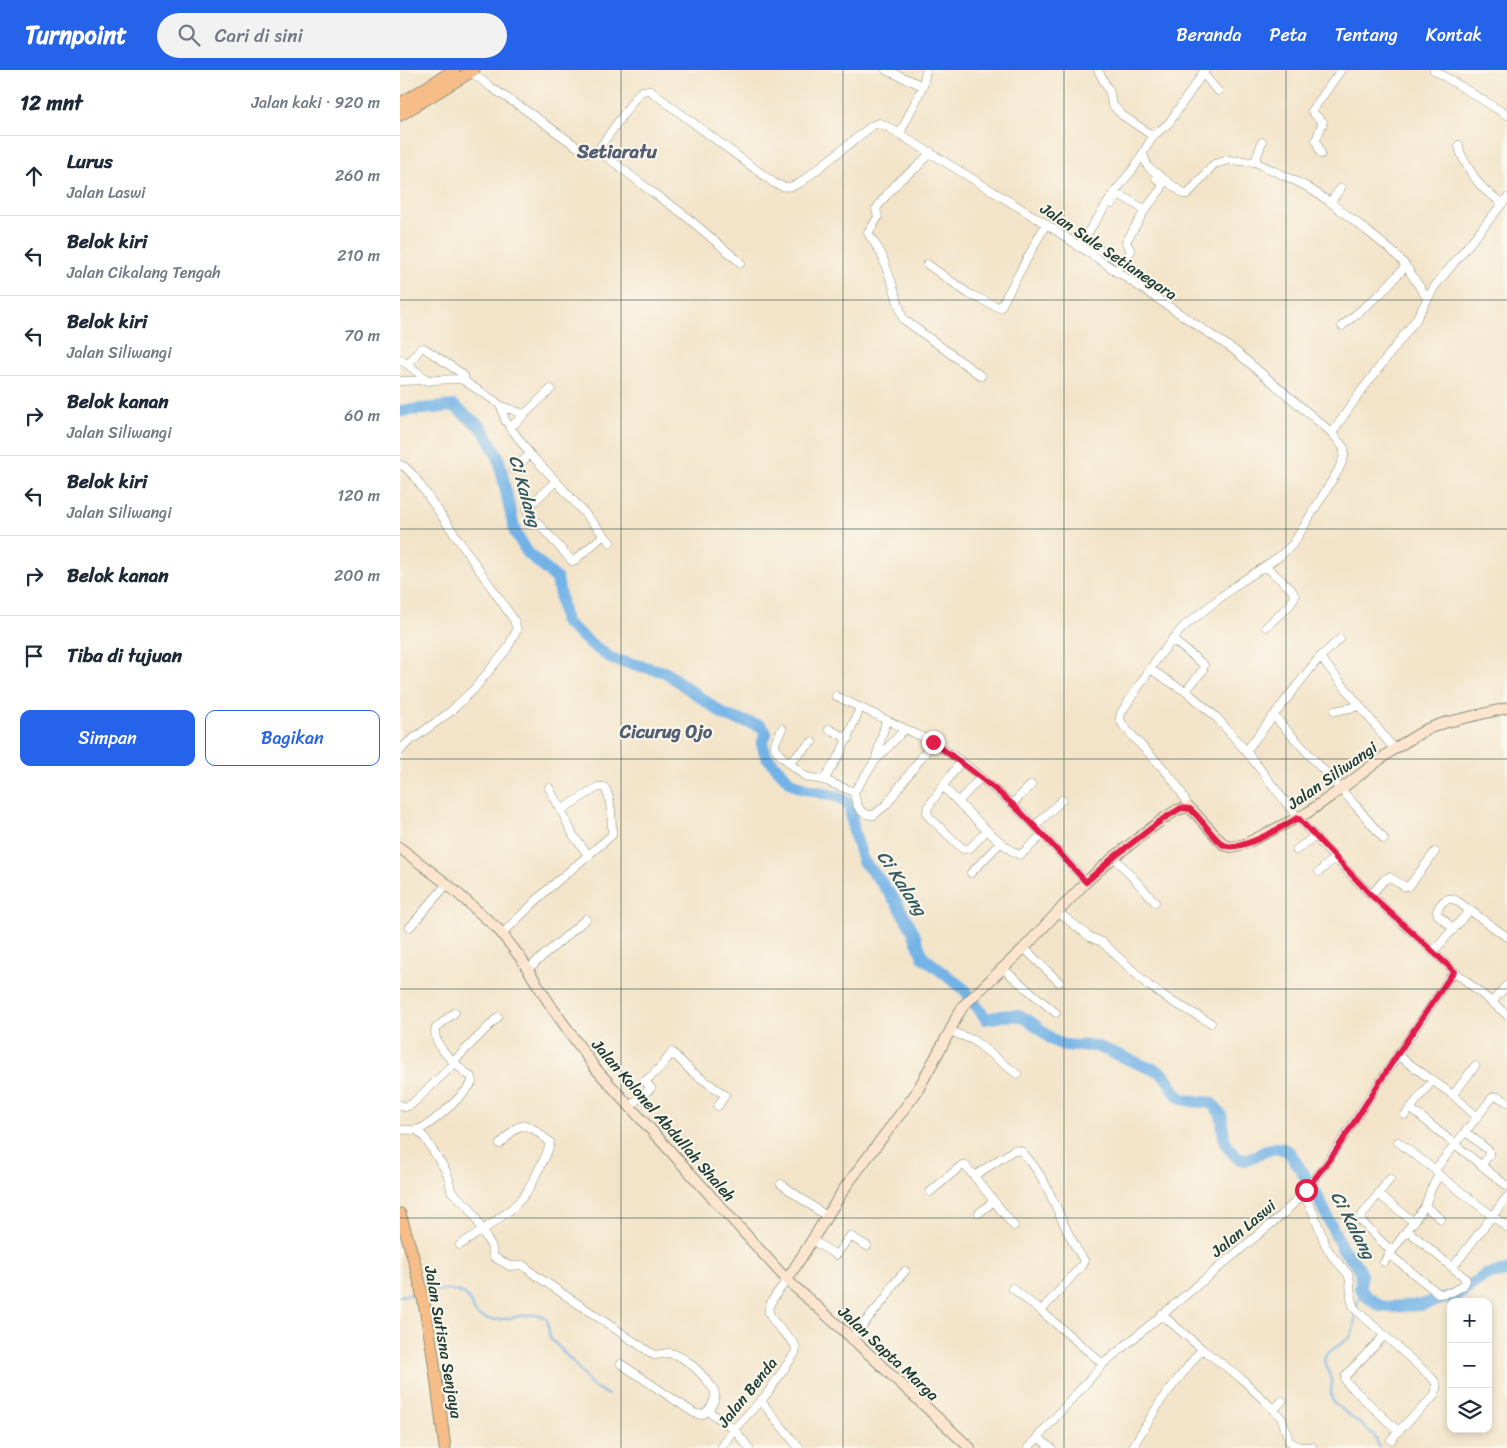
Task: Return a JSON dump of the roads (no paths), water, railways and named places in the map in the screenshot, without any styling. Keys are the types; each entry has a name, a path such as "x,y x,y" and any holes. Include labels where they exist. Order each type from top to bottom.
{"main road":[{"path":"401,110 454,70"},
{"path":"401,110 472,71"},
{"name":"Jalan Sutisna Senjaya","path":"400,1214 424,1303 445,1448"}],"street":[{"path":"886,70 923,86"},
{"path":"900,133 923,86 926,70"},
{"path":"1098,70 1110,93 1112,104 1122,115 1153,136"},
{"path":"1321,154 1316,140 1323,122 1312,111 1341,70"},
{"path":"1434,70 1507,115"},
{"path":"472,71 492,88 576,146 587,152 598,150 682,213 741,263"},
{"path":"1122,263 1081,244 1105,206 1143,155 1153,136 1171,119 1204,72 1209,82 1218,91"},
{"name":"Jalan Sule Setianegara","path":"598,150 636,96 645,90 668,104 774,183 783,187 790,187 800,183 873,125 879,123 900,133 1081,244 1116,272 1234,350 1332,433 1344,448 1344,456 1339,469 1297,538 1286,551 1235,586 1183,627 1150,669 1120,714 1125,728 1184,794 1188,808"},
{"path":"1255,162 1262,142"},
{"path":"1332,433 1359,394 1416,321 1427,298 1438,282 1505,201 1484,189 1463,159 1459,145"},
{"path":"931,152 916,168 901,179 884,198 876,209 878,217 868,233 881,253 903,319 981,376"},
{"path":"1143,155 1148,167 1184,194 1188,194 1193,190 1214,164 1229,160 1255,162 1287,176 1330,202 1393,252 1406,266 1427,298"},
{"path":"1116,272 1131,251 1126,242 1161,188 1162,184 1144,170"},
{"path":"1330,202 1341,188"},
{"path":"1098,225 1119,196 1126,197 1145,210"},
{"path":"927,264 969,294 1000,308 1046,224"},
{"path":"1342,326 1380,294 1406,266"},
{"path":"408,365 420,349 424,348 459,371 464,376 465,381"},
{"path":"400,359 429,381"},
{"path":"400,381 461,379 501,406 524,414"},
{"path":"510,428 551,389"},
{"path":"501,406 510,428 530,454 610,542"},
{"path":"513,470 530,454"},
{"path":"400,465 405,466 414,476 514,620 516,633 492,668 464,699 450,712 406,744 400,751"},
{"path":"556,481 527,508 534,519 572,561 604,535"},
{"path":"1265,566 1291,589 1295,596 1290,605 1266,627"},
{"path":"1172,639 1205,666 1186,691"},
{"path":"1246,751 1320,657 1340,640"},
{"path":"1320,657 1394,749"},
{"path":"1150,669 1186,691 1216,717 1246,751 1298,818 1371,895 1454,971 1507,1015"},
{"path":"836,696 933,742 961,761 1035,826 1086,882"},
{"path":"1335,712 1360,706"},
{"path":"824,780 848,739 860,708"},
{"name":"Jalan Siliwangi","path":"1188,808 1198,815 1222,843 1231,847 1250,843 1320,805 1394,749 1419,733 1435,725 1507,708"},
{"path":"1274,716 1384,839"},
{"path":"875,761 886,721"},
{"path":"905,728 875,761 854,792 857,805 861,811 868,815 876,814 886,806 933,742"},
{"path":"782,729 776,738 775,747 783,759 806,777 824,780 854,792"},
{"path":"829,729 848,739"},
{"path":"789,762 812,742"},
{"path":"961,761 927,809 927,812 929,817 964,849 971,846 987,830"},
{"path":"958,802 980,778"},
{"path":"1012,804 1031,785"},
{"path":"502,934 547,890 612,835 611,813 606,789 602,786 561,810"},
{"path":"943,786 987,830 1015,853 1020,854 1025,851 1042,835"},
{"path":"549,788 574,835 589,856"},
{"path":"1035,826 1062,800"},
{"path":"787,1280 857,1170 912,1099 957,1016 968,1001 1024,948 1086,882 1114,857 1171,814 1181,808 1188,808"},
{"path":"1296,850 1315,836"},
{"path":"971,873 1001,842"},
{"name":"Jalan Kolonel Abdullah Shaleh","path":"400,848 447,884 487,918 502,934 528,969 586,1056 787,1280"},
{"path":"1371,895 1389,877 1404,886 1409,886 1435,852"},
{"path":"1114,857 1155,902"},
{"path":"1319,872 1335,858"},
{"path":"410,928 447,884"},
{"path":"1454,929 1438,914 1437,910 1446,899 1452,898 1507,937"},
{"path":"1433,952 1470,910"},
{"path":"1058,912 1090,937 1103,943 1150,986 1173,1002 1211,1023"},
{"path":"528,969 586,919"},
{"path":"1024,948 1059,982"},
{"path":"1002,968 1056,1013"},
{"name":"Jalan Laswi","path":"1028,1448 1103,1364 1283,1214 1304,1192 1335,1152 1454,971"},
{"path":"1492,1002 1507,985"},
{"path":"400,1130 417,1130 436,1118 471,1084 471,1078 441,1049 435,1031 436,1028 456,1012"},
{"path":"400,1105 405,1107 412,1104 498,1017"},
{"path":"950,1031 973,1040 1017,1074"},
{"path":"630,1106 651,1088 645,1082 656,1073 672,1052 692,1072 725,1095 718,1106"},
{"path":"1397,1055 1453,1095 1477,1117"},
{"path":"1453,1095 1475,1066"},
{"path":"1433,1080 1408,1112 1455,1144 1507,1186"},
{"path":"1384,1262 1425,1206 1437,1173 1455,1144 1493,1097 1498,1097 1507,1102"},
{"path":"460,1245 482,1231 521,1200 548,1151 550,1142 535,1130 525,1126 516,1128 500,1144"},
{"path":"417,1130 425,1138 446,1171 451,1191 469,1207 491,1245 494,1258 510,1266 523,1265 654,1355 668,1353 682,1358 697,1370 710,1385 715,1394 714,1402 708,1411 701,1415 694,1413 621,1364"},
{"path":"1466,1132 1489,1151 1489,1155 1482,1165"},
{"path":"1398,1142 1507,1227"},
{"path":"974,1176 1014,1150 1021,1151 1040,1176 1054,1200 1072,1240 1084,1260 1082,1265 1042,1311"},
{"path":"930,1192 962,1165 966,1166 1014,1226"},
{"path":"1390,1179 1359,1219 1390,1253 1439,1294 1461,1288 1465,1284 1466,1278 1407,1230"},
{"path":"781,1184 826,1216"},
{"path":"1304,1192 1326,1246 1348,1274 1351,1299 1356,1310 1432,1378 1437,1387 1434,1396 1391,1440"},
{"path":"1378,1194 1414,1222"},
{"path":"1453,1267 1507,1197"},
{"path":"979,1213 994,1201"},
{"path":"1425,1206 1441,1219"},
{"path":"812,1240 836,1255 850,1236 867,1246"},
{"path":"852,1338 905,1271"},
{"name":"Jalan Sapta Marga","path":"787,1280 970,1448"},
{"name":"Jalan Benda","path":"721,1448 734,1429 761,1401 789,1363 796,1349 791,1339 768,1313 769,1306 787,1280"},
{"path":"1012,1288 1042,1311 1103,1364"},
{"path":"1161,1314 1202,1349 1241,1378 1274,1410 1282,1419 1289,1441 1299,1447 1312,1447"},
{"path":"1384,1336 1346,1375 1345,1380 1398,1432"},
{"path":"1132,1448 1162,1399 1202,1349"},
{"path":"761,1401 800,1448"},
{"path":"1274,1410 1282,1401"},
{"path":"708,1411 734,1429 749,1448"},
{"path":"1038,1437 1051,1448"}],"waterway":[{"path":"1442,70 1507,110"},
{"name":"Ci Kalang","path":"400,411 454,406 482,428 498,456 515,532 528,553 557,579 565,622 612,659 665,672 726,716 761,726 766,733 762,744 766,756 790,782 801,788 839,797 845,801 850,808 854,832 863,861 896,902 912,929 923,957 965,990 986,1019 1010,1015 1022,1017 1058,1043 1069,1046 1095,1046 1156,1070 1165,1076 1181,1098 1211,1103 1217,1109 1221,1115 1226,1143 1238,1158 1243,1160 1249,1159 1275,1148 1289,1152 1316,1193 1342,1248 1359,1268 1361,1276 1360,1288 1366,1296 1380,1306 1421,1305 1454,1296 1460,1294 1485,1275 1507,1271"},
{"path":"426,1292 449,1290 460,1293 469,1300 477,1314 491,1320 524,1315 540,1316 547,1319 550,1338 573,1362 591,1385 608,1395"},
{"path":"1357,1307 1361,1290"},
{"path":"400,1296 419,1293"},
{"path":"1356,1312 1351,1336 1329,1352 1324,1360 1331,1380 1333,1401 1373,1434 1379,1448"}],"district":[{"name":"Setiaratu","path":"617,151"},
{"name":"Cicurug Ojo","path":"666,732"}]}
